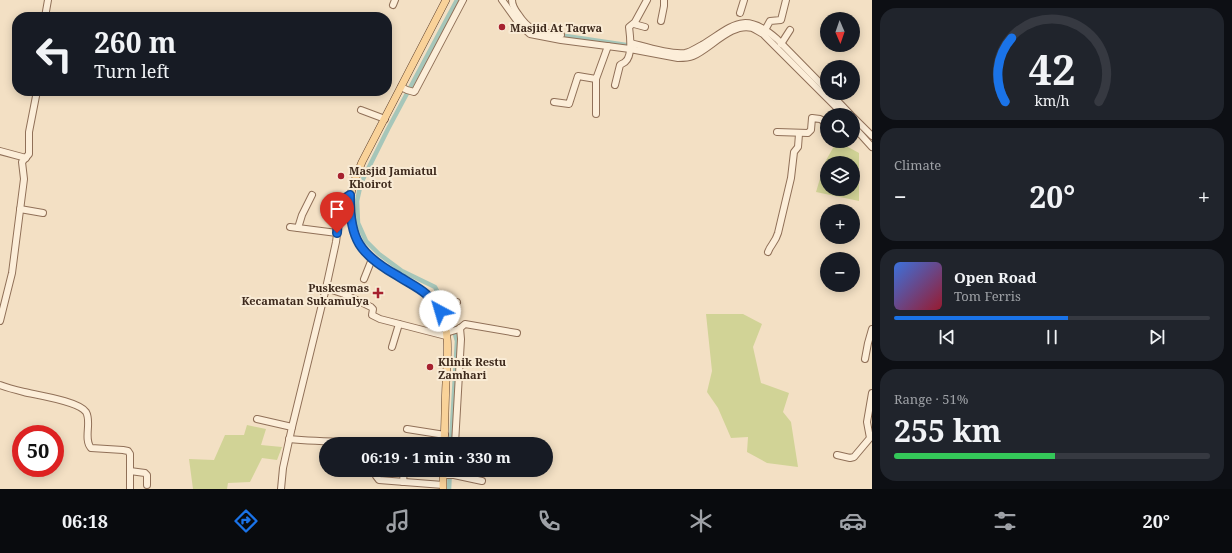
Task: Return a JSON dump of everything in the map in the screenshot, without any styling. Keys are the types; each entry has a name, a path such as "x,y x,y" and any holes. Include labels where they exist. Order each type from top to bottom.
{"main road":[{"path":"445,437 448,334 444,308 429,298 422,290 372,259 361,247 354,235 351,222 350,195 360,168 385,119 407,90 446,0"},
{"path":"443,487 444,477"}],"street":[{"path":"46,12 48,0"},
{"path":"407,90 414,92 463,0"},
{"path":"502,0 524,30 530,34 561,40 608,46 630,46 685,53 739,24 744,22 753,24 765,30 781,44 838,108"},
{"path":"512,0 514,8 522,21 529,28 536,31 562,35"},
{"path":"615,85 620,65 626,61 630,46 629,27 634,24 647,0"},
{"path":"661,21 664,0"},
{"path":"740,13 744,0"},
{"path":"765,30 770,21 781,20 786,0"},
{"path":"634,24 645,27"},
{"path":"630,46 678,58 685,58 695,55 713,42 736,29 752,28 763,34 820,86"},
{"path":"781,44 790,30"},
{"path":"596,114 596,79 608,46"},
{"path":"554,102 569,104 578,76 596,79"},
{"path":"0,321 12,273 24,179 22,162 29,154 29,132 36,96"},
{"path":"837,100 844,108"},
{"path":"361,110 385,119"},
{"path":"777,132 807,134 810,132 812,118 820,119"},
{"path":"860,130 872,136"},
{"path":"860,132 872,147"},
{"path":"768,252 776,240 778,233 791,178 794,152 798,147 799,134"},
{"path":"0,151 26,158"},
{"path":"298,228 302,215 312,195"},
{"path":"281,489 283,468 292,427 326,288 337,233 338,219 344,199 350,195"},
{"path":"20,209 43,213"},
{"path":"290,227 337,233"},
{"path":"364,279 372,259"},
{"path":"326,288 344,294 372,308 372,315 380,319 399,324 448,334 459,329 463,325 468,324 517,333"},
{"path":"444,308 457,302"},
{"path":"377,327 380,319"},
{"path":"392,346 399,324"},
{"path":"455,437 461,339 459,329"},
{"path":"865,359 872,329"},
{"path":"0,385 25,393 61,400 84,409 87,414 89,446 91,448 128,451 130,454 130,489"},
{"path":"837,455 850,458 854,457 871,439 867,422 872,393"},
{"path":"257,419 292,427"},
{"path":"407,429 445,434"},
{"path":"290,440 319,442"},
{"path":"130,471 145,473 147,475 147,485"},
{"path":"377,477 379,480 443,487"},
{"path":"403,477 403,482"},
{"path":"468,477 482,481"}],"green space":[{"path":"833,148 850,148 859,153 859,156 828,156"},
{"path":"820,179 820,193 816,192"},
{"path":"835,196 859,196 859,201"},
{"path":"706,314 743,314 762,324 753,347 761,383 789,393 783,412 791,422 798,467 767,463 747,452 748,437 731,438 718,408 707,392 712,371"},
{"path":"247,425 266,429 261,445 282,447 277,460 262,458 250,482 228,483 227,489 193,489 189,459 214,460 225,435 244,435"}],"waterway":[{"path":"451,437 457,341 450,317 435,287 402,271 379,254 366,241 358,223 357,201 361,183 457,0"},
{"path":"559,35 633,46"},
{"path":"449,489 450,477"}],"place":[{"name":"Masjid At Taqwa","path":"502,27"},
{"name":"Masjid Jamiatul Khoirot","path":"341,176"},
{"name":"Puskesmas Kecamatan Sukamulya","path":"378,293"},
{"name":"Klinik Restu Zamhari","path":"430,367"}],"route":[{"path":"337,233 338,219 344,199 350,195 351,222 354,235 366,254 386,269 422,290 440,311"}]}
